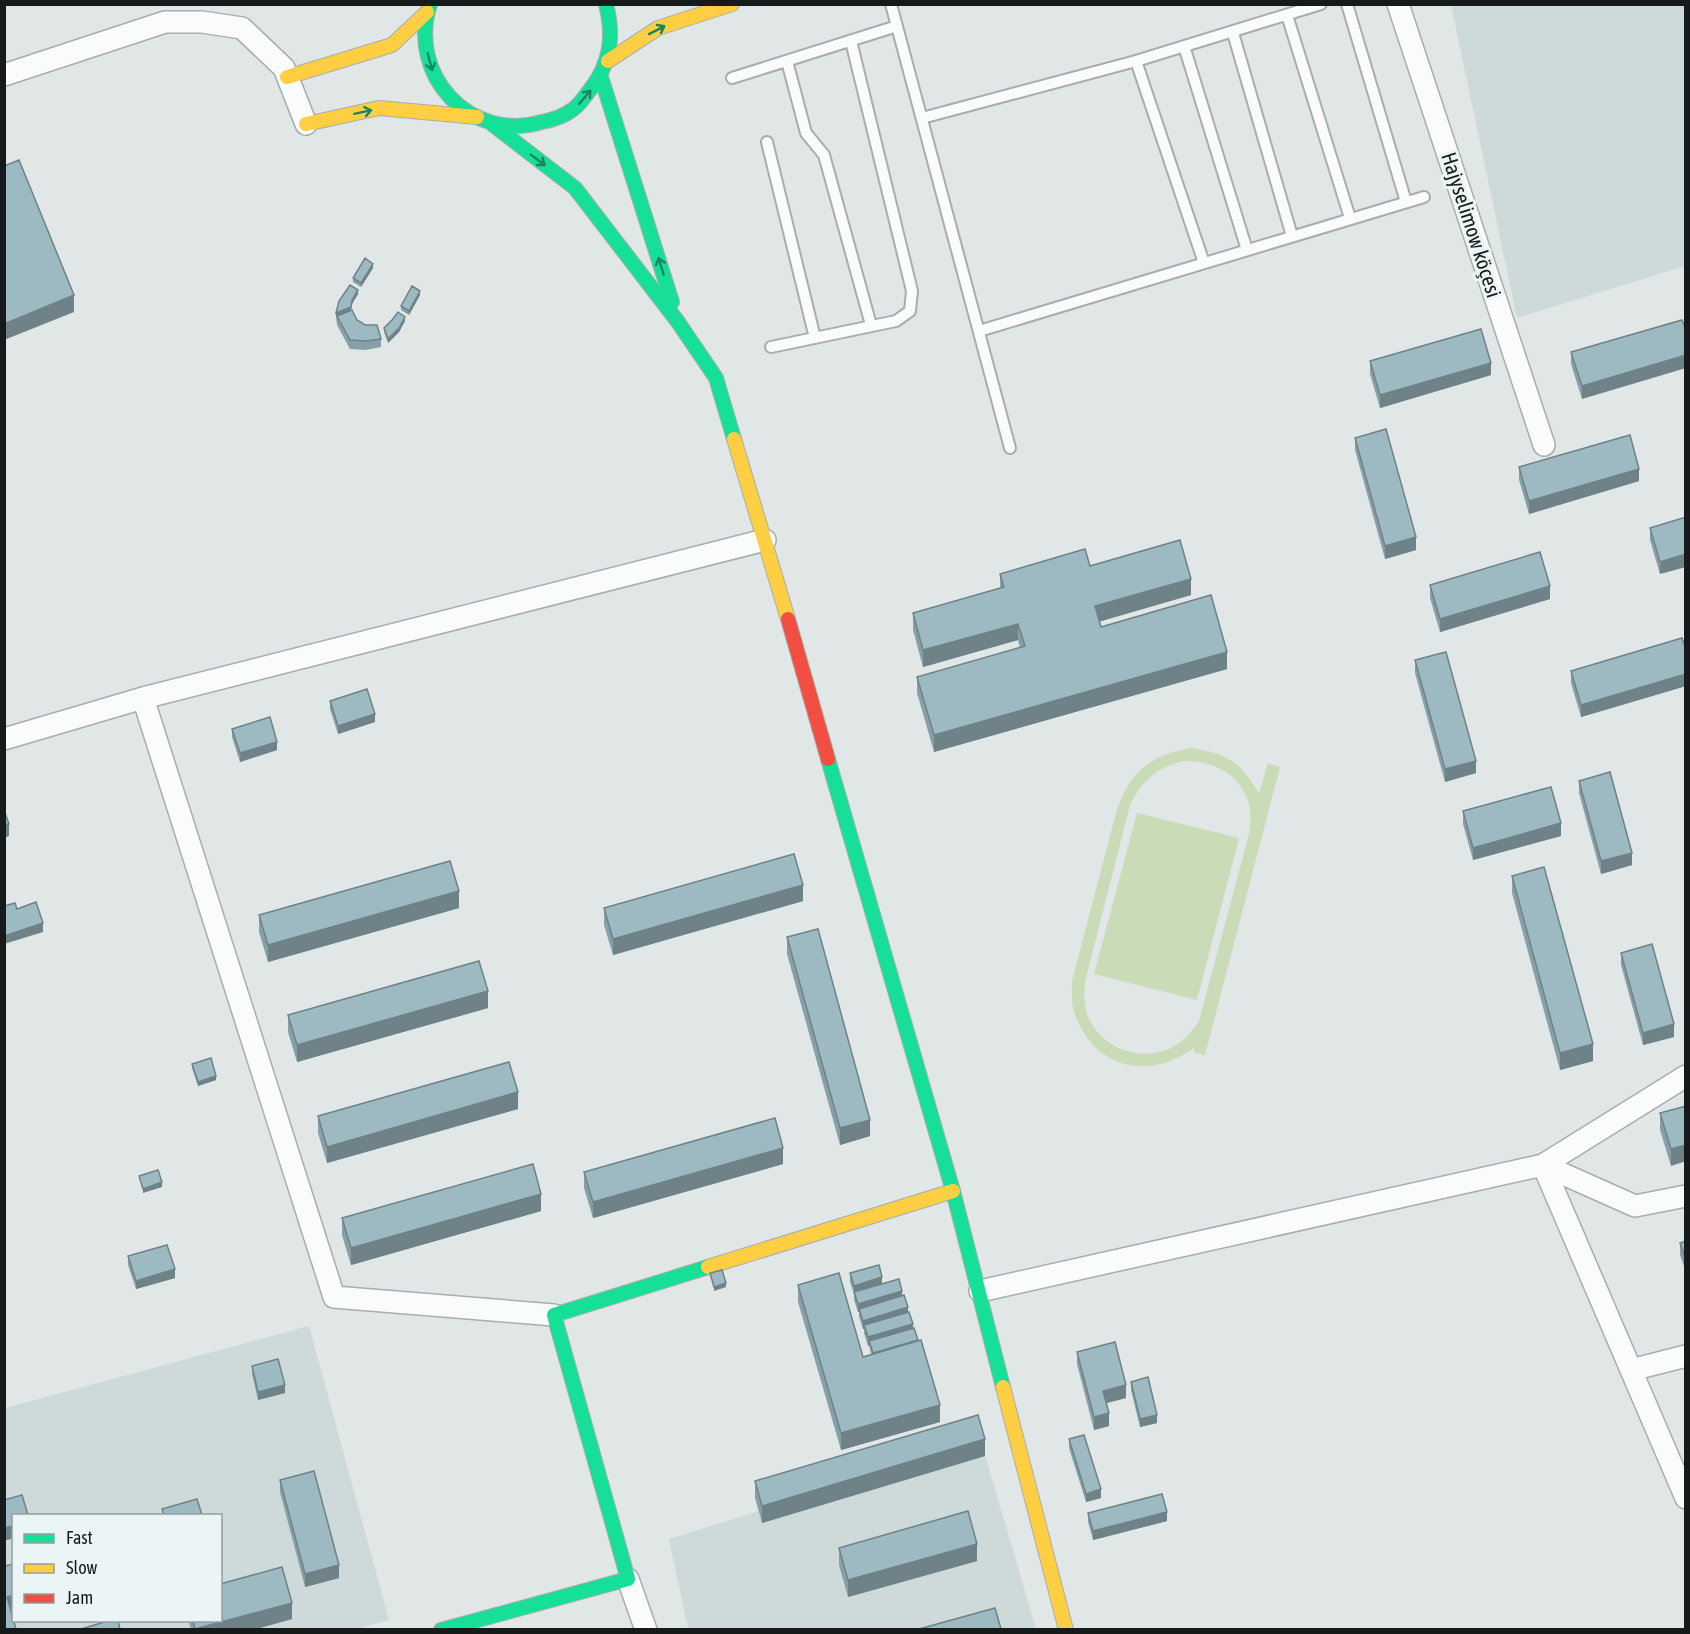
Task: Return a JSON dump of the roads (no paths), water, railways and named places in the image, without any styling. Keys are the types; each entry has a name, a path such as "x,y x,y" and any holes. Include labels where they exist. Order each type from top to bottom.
{"main road":[{"path":"492,124 535,126 574,110 601,77 608,61 611,32 606,4"},
{"path":"608,61 658,28 732,4"},
{"path":"287,77 392,45 429,8"},
{"path":"429,8 424,40 430,68 445,93 466,112 492,124 575,188 678,322 716,378 953,1191 1066,1629"},
{"path":"601,77 678,322"},
{"path":"306,124 380,108 477,117"},
{"path":"441,1629 628,1579 554,1315 953,1191"}],"street":[{"name":"Hajyselimow köçesi","path":"1398,4 1544,445"},
{"path":"4,75 165,22 202,22 242,28 284,68 306,124"},
{"path":"4,739 143,698 765,540"},
{"path":"143,698 334,1297 554,1315"},
{"path":"980,1291 1543,1165 1686,1076"},
{"path":"1543,1165 1635,1206 1686,1196"},
{"path":"1543,1165 1686,1498"},
{"path":"1631,1370 1686,1356"},
{"path":"628,1579 646,1629"}],"lane":[{"path":"891,4 1010,448"},
{"path":"922,118 1136,61 1322,4"},
{"path":"1347,4 1406,202"},
{"path":"1287,15 1350,218"},
{"path":"732,78 897,26"},
{"path":"1233,33 1292,236"},
{"path":"771,347 896,321 910,311 912,291 851,41"},
{"path":"1184,46 1247,250"},
{"path":"787,61 806,133 824,155 871,325"},
{"path":"1136,61 1203,263"},
{"path":"767,142 815,338"},
{"path":"979,331 1424,197"}]}
